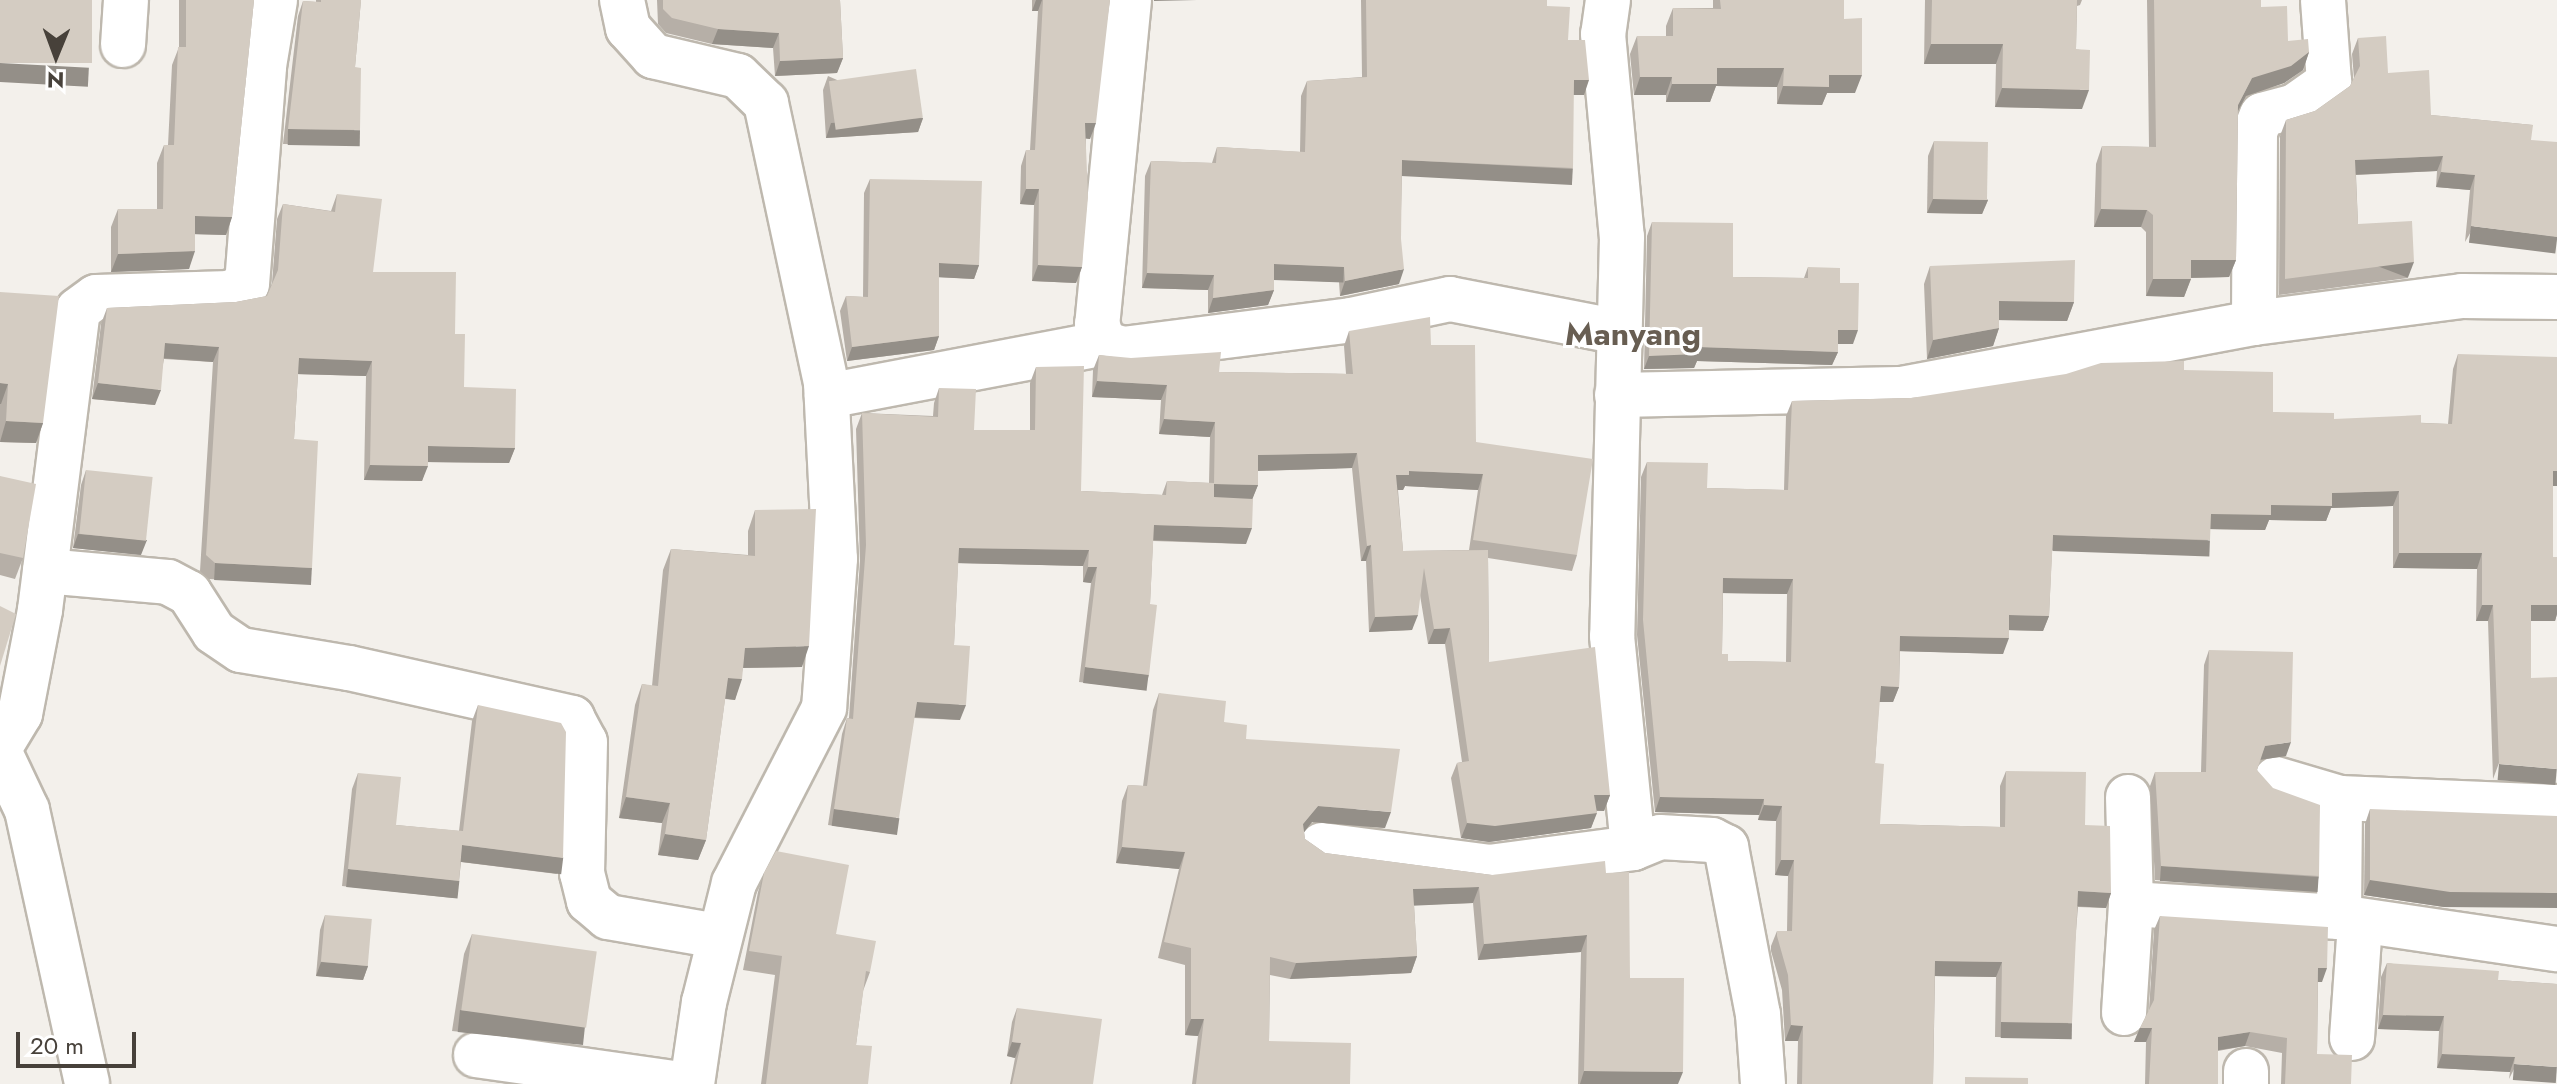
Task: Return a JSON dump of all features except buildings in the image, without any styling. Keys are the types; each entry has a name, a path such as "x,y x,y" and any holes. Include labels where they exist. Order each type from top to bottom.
{"street":[{"path":"123,45 126,0"},
{"path":"0,747 20,714 45,571 78,310 96,297 230,293 247,284 264,66 275,0"},
{"path":"622,0 628,28 653,56 738,76 766,103 801,249 827,396 835,559 824,708 753,840 718,936 692,1084"},
{"path":"1104,343 1097,324 1129,0"},
{"path":"1608,0 1603,34 1622,237 1612,636 1633,848"},
{"path":"2254,323 2255,132 2262,115 2295,106 2329,82 2323,0"},
{"path":"1617,395 1901,389 2254,323 2462,296 2557,297"},
{"path":"827,396 1104,343 1123,349 1351,320 1450,299 1619,332"},
{"path":"45,571 168,582 189,593 214,632 241,650 364,671 572,718 585,742 582,873 589,901 608,917 718,936"},
{"path":"0,753 27,810 87,1084"},
{"path":"2276,779 2340,798 2557,807"},
{"path":"2124,1013 2131,904 2128,797"},
{"path":"2340,798 2350,920 2352,1038"},
{"path":"1322,845 1489,867 1633,848 1660,837 1688,835 1726,847 1758,1014 1763,1084"},
{"path":"2131,904 2350,920 2557,949"},
{"path":"476,1055 680,1084"}],"district":[{"name":"Manyang","path":"1633,334"}]}
